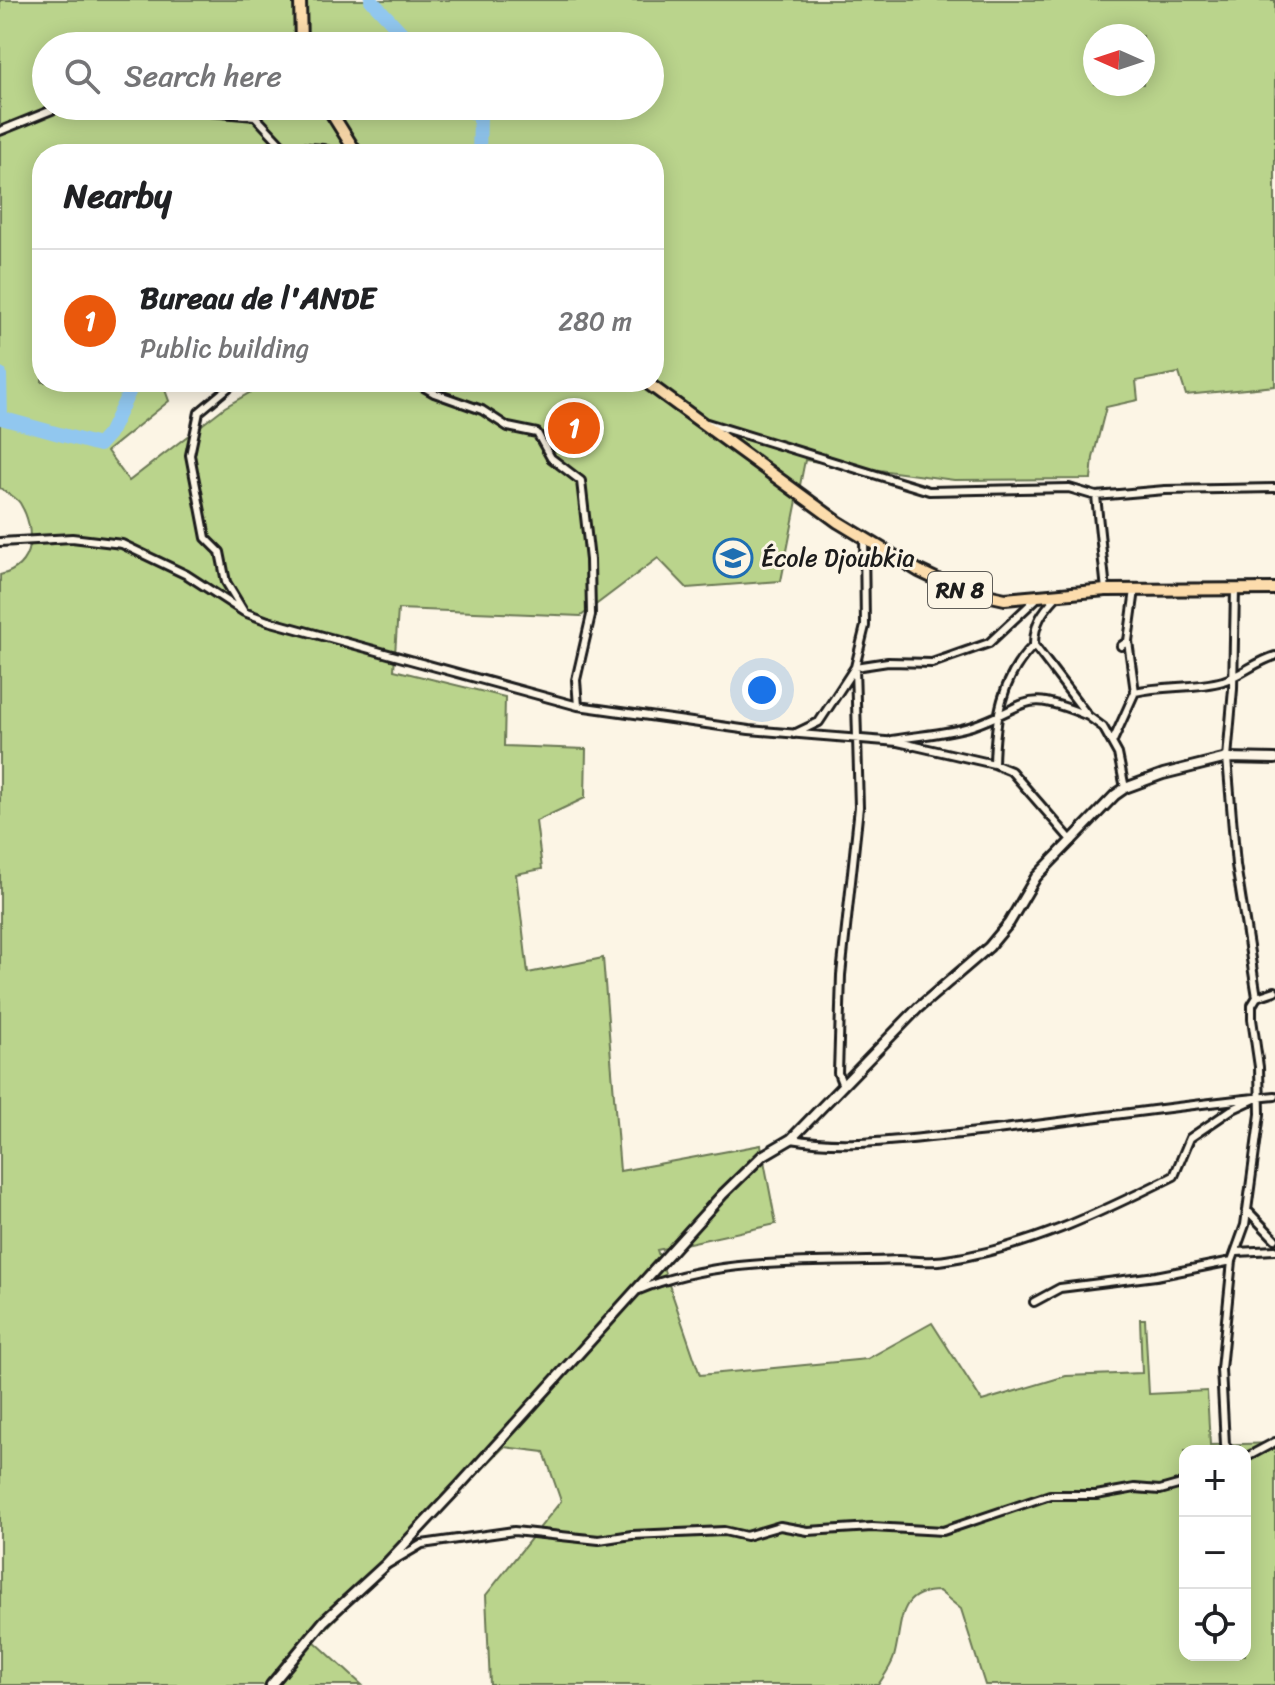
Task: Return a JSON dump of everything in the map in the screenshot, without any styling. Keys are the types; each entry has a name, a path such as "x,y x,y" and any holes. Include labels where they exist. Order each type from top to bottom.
{"main road":[{"path":"300,0 301,32"},
{"path":"336,120 351,144"},
{"name":"RN 8","path":"659,392 838,522 919,571 955,588 1005,599 1036,599 1106,590 1275,589"}],"street":[{"path":"0,131 32,118"},
{"path":"259,120 281,144"},
{"path":"223,392 199,412 190,455 206,538 220,552 226,582 244,612"},
{"path":"432,392 482,410 508,427 537,433 551,458 581,481 590,560 591,615 576,680 578,706"},
{"path":"694,420 742,431 789,450 929,491 1069,488 1096,496 1165,490 1275,488"},
{"path":"1096,496 1106,590"},
{"path":"843,1086 838,1073 841,975 859,807 855,667 865,626 864,535"},
{"path":"0,542 72,538 122,544 187,575 244,612 311,634 353,642 433,668 578,706 794,734 885,741 994,764 1011,771 1072,841"},
{"path":"1226,1445 1221,1369 1232,1261 1247,1210 1258,1138 1259,1097 1259,1067 1252,1019 1257,997 1236,865 1227,758 1235,589"},
{"path":"1112,743 1135,692 1128,641 1135,590"},
{"path":"1057,596 1041,614 1034,628 1034,645 1088,716"},
{"path":"794,734 819,722 855,667 888,662 932,663 989,643 1036,599"},
{"path":"1121,646 1128,641"},
{"path":"994,764 1000,701 1024,655 1034,645"},
{"path":"1135,692 1163,685 1220,682 1254,662 1275,656"},
{"path":"885,741 961,728 1025,701 1049,700 1088,716 1103,727 1118,754 1125,788"},
{"path":"271,1685 324,1621 385,1565 722,1195 762,1156 791,1139 918,1008 989,947 1009,923 1036,877 1095,813 1125,788 1227,758 1275,759"},
{"path":"1257,997 1275,991"},
{"path":"791,1139 820,1144 890,1142 1053,1126 1275,1096"},
{"path":"632,1293 674,1275 705,1271 780,1264 944,1261 1016,1245 1064,1230 1174,1176 1190,1138 1231,1110 1259,1097"},
{"path":"1247,1210 1275,1239"},
{"path":"1237,1252 1275,1250"},
{"path":"1034,1302 1060,1288 1156,1276 1232,1261"},
{"path":"1251,1455 1275,1442"},
{"path":"385,1565 422,1544 449,1537 514,1531 599,1540 632,1535 724,1531 746,1536 780,1526 808,1531 872,1527 943,1531 1050,1495 1096,1495 1135,1488 1160,1490 1179,1485"}],"green space":[{"path":"0,0 1275,0 1275,386 1186,395 1179,373 1136,381 1138,400 1106,407 1091,479 954,480 805,460 781,581 687,588 658,558 581,616 398,609 394,670 505,697 504,746 586,749 585,798 536,821 542,869 516,874 528,973 603,958 620,1171 761,1145 776,1224 657,1250 700,1375 867,1359 932,1323 982,1401 1066,1376 1142,1373 1140,1319 1145,1319 1149,1394 1207,1391 1210,1445 1275,1443 1275,1685 985,1685 961,1609 939,1591 925,1592 908,1603 893,1661 878,1685 490,1685 486,1595 561,1501 544,1452 504,1447 314,1641 362,1685 0,1685 0,575 20,564 29,546 29,524 20,503 0,488"}],"waterway":[{"path":"371,0 401,32"},
{"path":"479,144 480,120"},
{"path":"0,374 1,418 99,445 109,434 129,392"}],"place":[{"name":"Bureau de l'ANDE","path":"574,428"},
{"name":"École Djoubkia","path":"733,558"}]}
